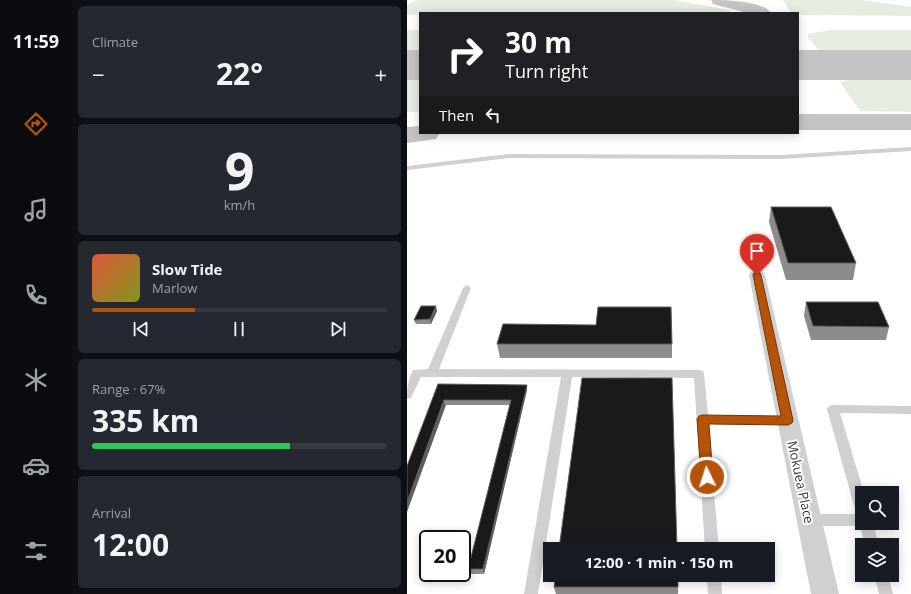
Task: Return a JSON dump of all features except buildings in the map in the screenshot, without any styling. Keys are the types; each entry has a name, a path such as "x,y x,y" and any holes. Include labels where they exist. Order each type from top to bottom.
{"street":[{"name":"Mokuea Place","path":"757,275 825,594"}],"lane":[{"path":"407,168 509,156 787,157 911,149"},
{"path":"432,373 467,288"},
{"path":"407,395 417,373 699,374 712,542"},
{"path":"531,594 567,373"},
{"path":"855,486 833,409 911,410"},
{"path":"703,419 788,420"},
{"path":"809,520 855,520"},
{"path":"714,582 715,594"},
{"path":"883,582 886,594"}],"shaded area":[{"path":"417,0 672,0 732,10 729,12 419,12 419,15 407,15 407,5"},
{"path":"783,0 862,0 911,7 911,16 801,15 799,14 799,12 790,12"},
{"path":"407,30 419,30 419,53 407,53"},
{"path":"830,30 911,30 911,51 830,53 819,51 808,37 808,34"},
{"path":"407,79 419,79 419,112 407,112"},
{"path":"854,79 911,79 911,112 860,111 840,82"}],"taxiway":[{"path":"718,1 760,12"},
{"path":"815,65 911,62"},
{"path":"799,122 911,122"},
{"path":"407,135 419,134"}],"runway":[{"path":"407,65 419,65"},
{"path":"799,65 911,65"}],"route":[{"path":"707,477 703,419 788,420 757,275"}]}
